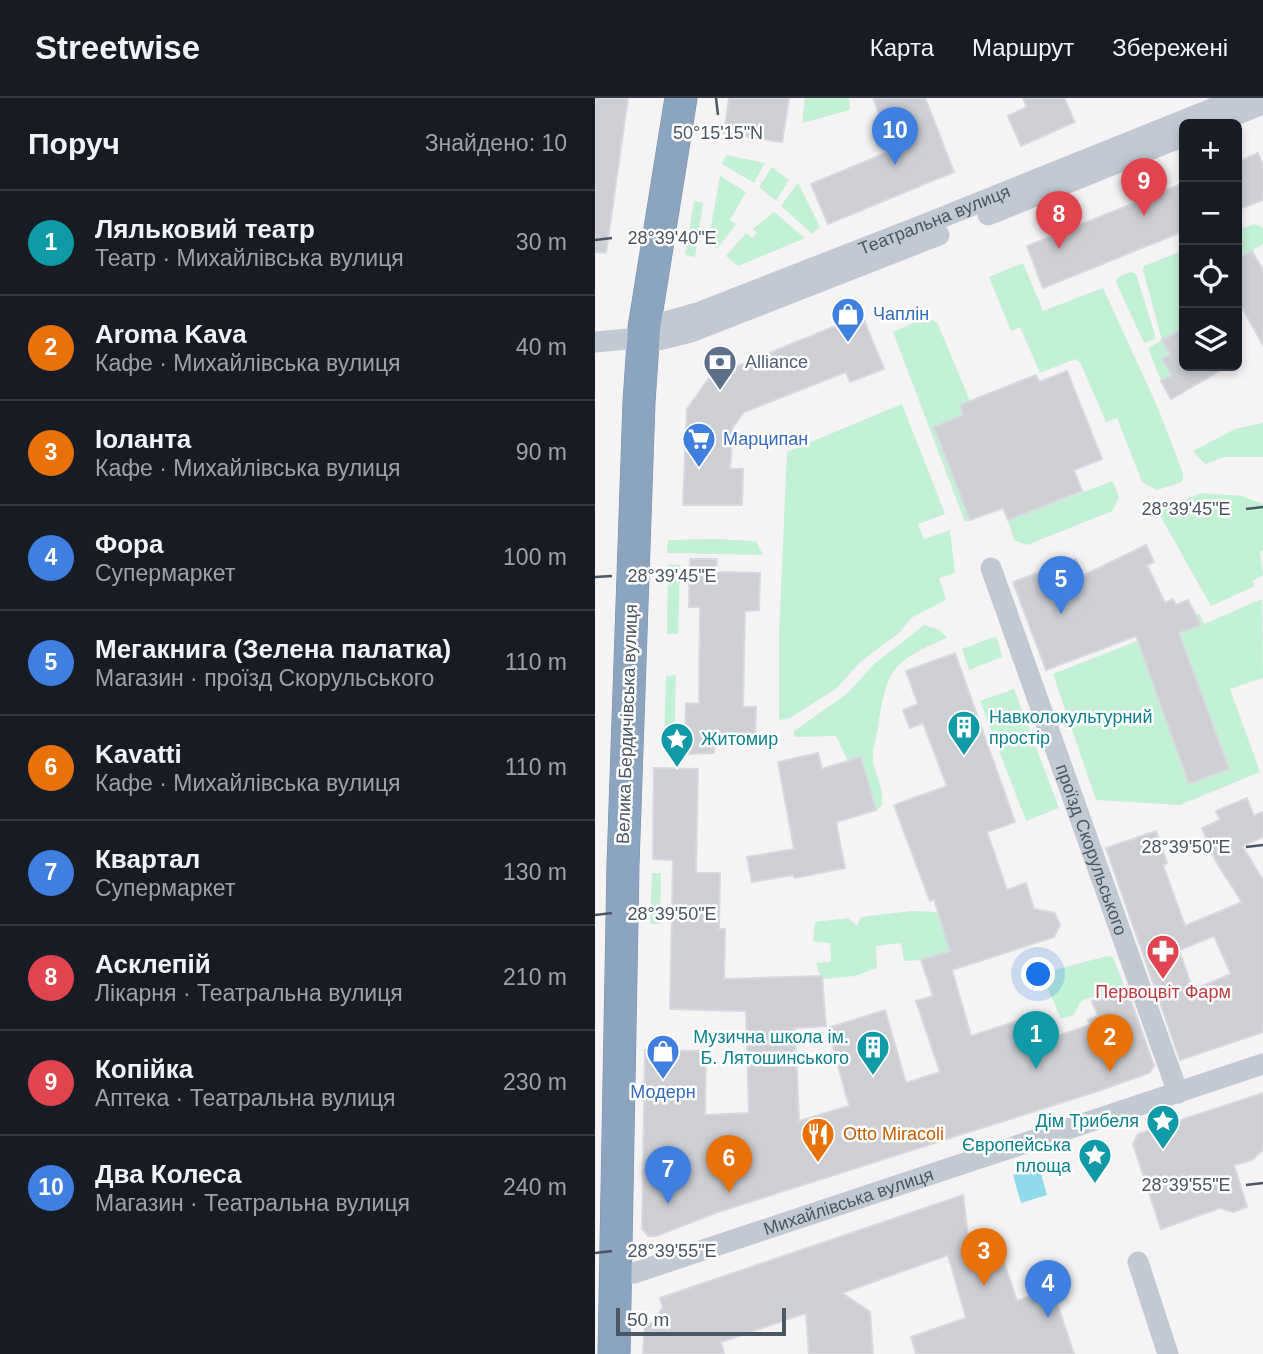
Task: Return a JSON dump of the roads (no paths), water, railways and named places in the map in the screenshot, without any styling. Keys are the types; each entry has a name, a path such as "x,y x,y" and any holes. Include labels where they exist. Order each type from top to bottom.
{"highway":[{"name":"Велика Бердичівська вулиця","path":"599,1354 638,337 664,98"},
{"name":"Велика Бердичівська вулиця","path":"614,1354 623,851 638,337 681,98"}],"street":[{"name":"Театральна вулиця","path":"638,337 1239,98"},
{"path":"1226,119 1263,104"},
{"name":"Театральна вулиця","path":"595,342 702,328 1179,138"},
{"name":"проїзд Скорульського","path":"991,568 1178,1093"},
{"name":"Михайлівська вулиця","path":"634,1273 1263,1064"},
{"path":"1138,1262 1168,1354"}],"water":[{"path":"1039,1167 1047,1195 1021,1203 1013,1175"}],"place":[{"name":"Два Колеса","path":"895,165"},
{"name":"Копійка","path":"1144,216"},
{"name":"Асклепій","path":"1059,249"},
{"name":"Чаплін","path":"848,344"},
{"name":"Alliance","path":"720,392"},
{"name":"Марципан","path":"699,469"},
{"name":"Мегакнига (Зелена палатка)","path":"1061,614"},
{"name":"Навколокультурний простір","path":"964,757"},
{"name":"Житомир","path":"677,769"},
{"name":"Первоцвіт Фарм","path":"1163,981"},
{"name":"Ляльковий театр","path":"1036,1069"},
{"name":"Aroma Kava","path":"1110,1072"},
{"name":"Музична школа ім. Б. Лятошинського","path":"873,1077"},
{"name":"Модерн","path":"663,1081"},
{"name":"Дім Трибеля","path":"1163,1151"},
{"name":"Otto Miracoli","path":"818,1164"},
{"name":"Європейська площа","path":"1095,1185"},
{"name":"Kavatti","path":"729,1193"},
{"name":"Квартал","path":"668,1204"},
{"name":"Іоланта","path":"984,1286"},
{"name":"Фора","path":"1048,1318"}]}
